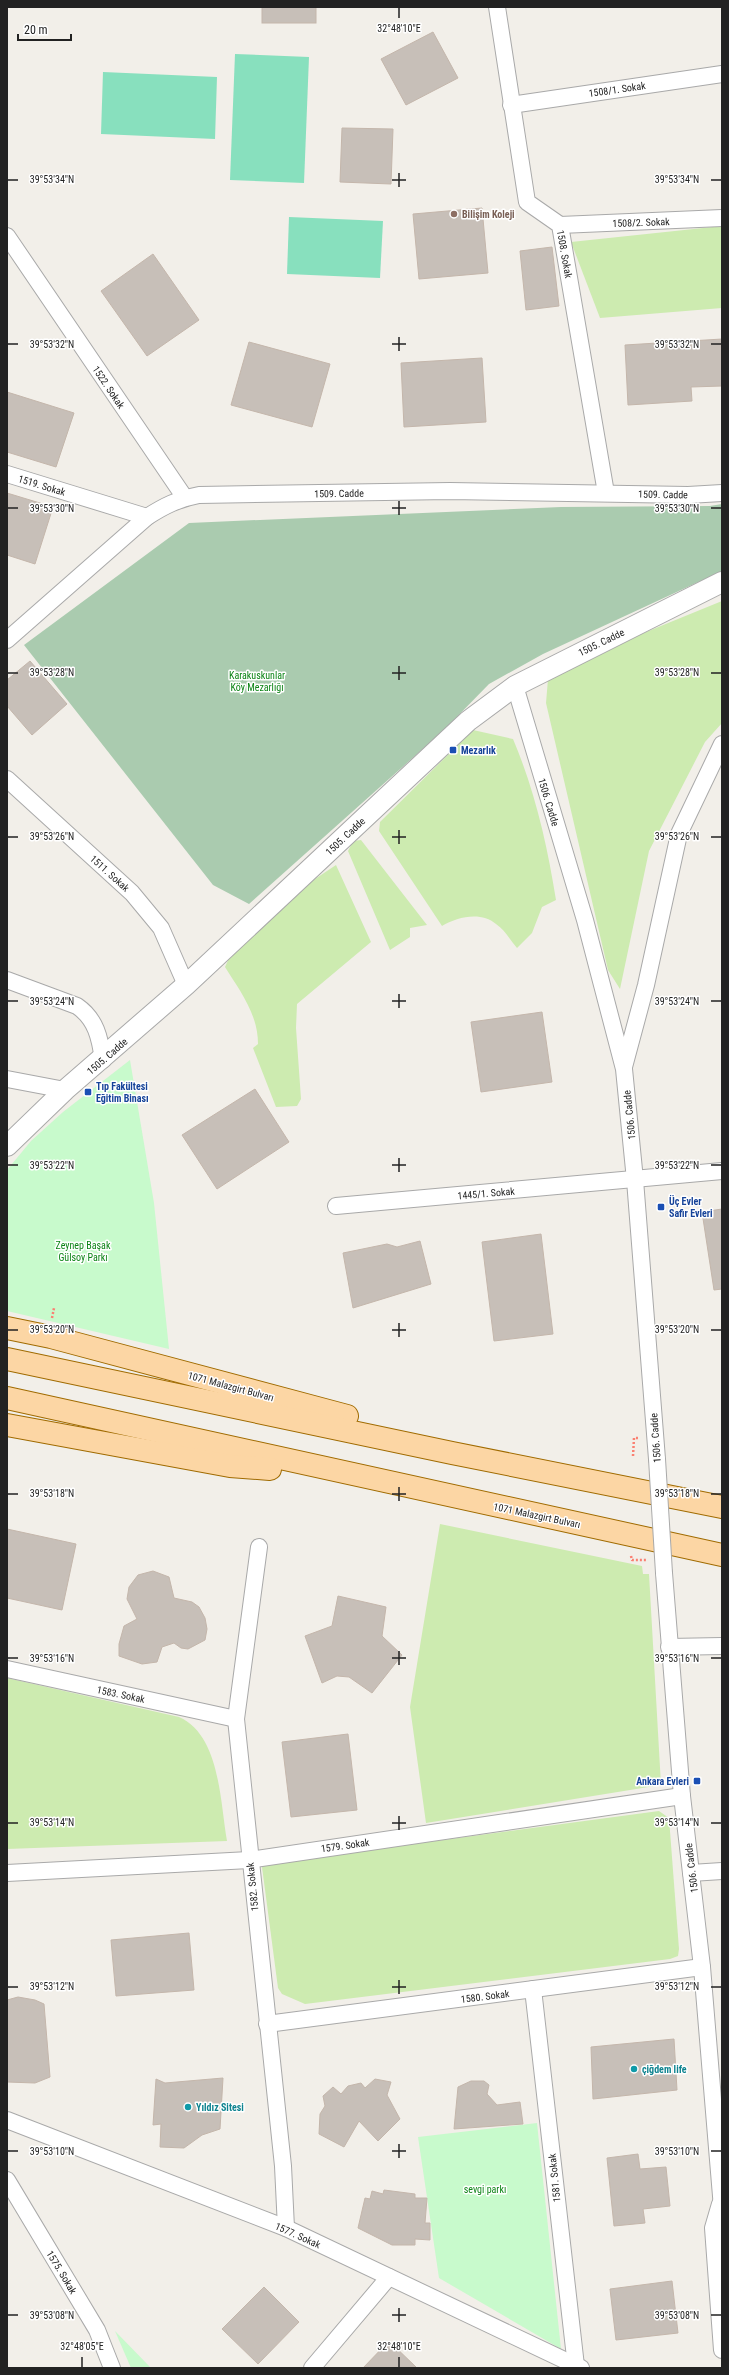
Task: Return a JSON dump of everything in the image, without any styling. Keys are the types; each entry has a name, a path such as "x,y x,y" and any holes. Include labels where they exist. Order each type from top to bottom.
{"main road":[{"name":"1071 Malazgirt Bulvarı","path":"7,1328 51,1337 368,1422 452,1453"},
{"name":"1071 Malazgirt Bulvarı","path":"7,1359 452,1453 722,1506"},
{"name":"1071 Malazgirt Bulvarı","path":"7,1398 722,1556"},
{"name":"1071 Malazgirt Bulvarı","path":"7,1425 230,1466 351,1475"}],"street":[{"name":"1508. Sokak","path":"497,7 527,202 560,225 606,493"},
{"name":"1508/1. Sokak","path":"511,105 722,74"},
{"name":"1508/2. Sokak","path":"560,225 722,218"},
{"name":"1522. Sokak","path":"7,236 185,498"},
{"name":"1519. Sokak","path":"7,474 147,517"},
{"name":"1509. Cadde","path":"7,640 147,517 171,502 199,495 450,491 688,495 722,493"},
{"name":"1505. Cadde","path":"10,1139 65,1090 103,1060 186,986 468,721 514,686 722,582"},
{"name":"1506. Cadde","path":"514,686 585,920 624,1069 636,1180 657,1459 669,1647 682,1796 702,1968 717,2071 721,2206 713,2228 722,2350"},
{"path":"624,1069 646,985 679,834 722,744"},
{"name":"1511. Sokak","path":"7,779 132,893 161,928 186,986"},
{"path":"7,980 77,1006 87,1013 95,1024 100,1040 103,1060"},
{"path":"7,1080 65,1090"},
{"name":"1445/1. Sokak","path":"336,1206 722,1171"},
{"name":"1582. Sokak","path":"259,1547 236,1719 249,1860 283,2166 286,2228"},
{"path":"669,1647 722,1646"},
{"name":"1583. Sokak","path":"7,1669 236,1719"},
{"name":"1579. Sokak","path":"7,1873 249,1860 682,1796"},
{"path":"692,1873 722,1871"},
{"name":"1580. Sokak","path":"267,2024 702,1968"},
{"name":"1581. Sokak","path":"533,1989 578,2367"},
{"name":"1577. Sokak","path":"7,2120 286,2228 578,2367"},
{"name":"1575. Sokak","path":"7,2180 96,2330 112,2368"},
{"path":"312,2368 390,2277"}],"green space":[{"path":"235,54 309,57 304,183 230,180"},
{"path":"103,72 217,77 215,139 101,134"},
{"path":"289,217 383,221 380,278 287,274"},
{"path":"722,226 722,308 600,318 571,242"},
{"name":"Karakuskunlar Köy Mezarlığı","path":"722,504 722,571 543,654 489,684 445,729 249,904 213,885 24,645 189,523 561,507 710,506"},
{"path":"722,601 722,723 705,742 649,851 620,989 608,970 546,703 548,679 580,659"},
{"path":"473,730 513,739 534,798 549,859 556,900 542,907 532,933 517,948 505,932 490,920 469,917 455,920 442,926 379,831 380,822"},
{"path":"361,840 427,925 410,928 410,937 390,950 348,851 353,841"},
{"path":"336,865 371,942 297,1004 296,1028 301,1099 297,1106 276,1107 253,1048 258,1044 252,1013 225,967 230,956 297,891"},
{"name":"Zeynep Başak Gülsoy Parkı","path":"130,1060 154,1203 169,1349 7,1311 7,1170 31,1141 63,1112"},
{"path":"440,1524 642,1566 643,1574 649,1574 661,1785 426,1823 410,1707"},
{"path":"7,1678 179,1717 193,1726 203,1738 216,1771 227,1841 7,1849"},
{"path":"659,1811 669,1818 679,1949 678,1956 670,1959 305,2004 282,1994 278,1988 262,1867 264,1864"},
{"name":"sevgi parkı","path":"537,2123 561,2349 439,2278 418,2137"},
{"path":"115,2331 151,2368 131,2368"}],"building":[{"path":"262,7 316,7 316,23 262,23"},
{"path":"433,32 458,78 406,105 381,59"},
{"path":"342,128 393,129 391,184 340,182"},
{"path":"482,208 488,273 419,279 413,214"},
{"path":"552,247 559,306 526,310 520,251"},
{"path":"153,254 199,320 147,356 101,291"},
{"path":"722,339 722,386 691,387 692,401 628,405 625,345"},
{"path":"249,342 330,364 312,427 231,405"},
{"path":"482,358 486,422 404,427 401,363"},
{"path":"7,392 74,413 56,467 7,452"},
{"path":"7,493 53,507 35,564 7,555"},
{"path":"30,661 67,704 32,735 7,706 7,680"},
{"path":"542,1012 552,1082 481,1092 471,1022"},
{"path":"255,1089 289,1142 217,1189 182,1135"},
{"path":"722,1209 722,1289 714,1290 702,1212"},
{"path":"541,1234 553,1334 494,1341 482,1242"},
{"path":"420,1241 431,1284 353,1308 343,1253 387,1244 397,1247"},
{"path":"7,1529 76,1544 62,1610 7,1598"},
{"path":"153,1571 169,1577 174,1598 192,1602 199,1607 205,1618 207,1629 205,1640 188,1649 181,1648 174,1643 162,1647 157,1662 142,1664 119,1656 119,1644 124,1626 137,1619 127,1599 129,1587 138,1575"},
{"path":"338,1596 386,1607 382,1636 402,1655 372,1693 349,1677 337,1676 322,1683 305,1636 332,1626"},
{"path":"348,1734 357,1810 291,1817 282,1742"},
{"path":"189,1933 194,1990 116,1996 111,1940"},
{"path":"18,1997 35,2000 44,2004 50,2077 35,2083 7,2082 7,2000"},
{"name":"çiğdem life","path":"674,2039 677,2090 593,2099 591,2047"},
{"name":"Yıldız Sitesi","path":"223,2078 220,2129 202,2135 184,2148 160,2147 161,2124 153,2125 156,2079 165,2083"},
{"path":"375,2079 391,2082 387,2095 400,2119 378,2141 359,2121 344,2147 319,2134 320,2114 325,2106 323,2096 333,2087 341,2094 348,2086 361,2083 365,2088"},
{"path":"471,2081 484,2081 489,2085 487,2094 497,2105 520,2102 523,2124 454,2129 458,2087"},
{"path":"638,2154 640,2169 666,2167 670,2206 643,2209 645,2223 614,2226 607,2158"},
{"path":"384,2190 415,2194 415,2198 427,2198 425,2223 430,2223 430,2240 415,2239 415,2245 392,2245 358,2228 365,2198 370,2199 372,2191 383,2194"},
{"path":"672,2281 678,2333 616,2340 610,2289"},
{"path":"264,2287 299,2322 258,2364 222,2329"},
{"path":"389,2341 417,2368 363,2368"}],"place":[{"name":"Bilişim Koleji","path":"454,214"},
{"name":"Mezarlık","path":"453,750"},
{"name":"Tıp Fakültesi Eğitim Binası","path":"88,1092"},
{"name":"Üç Evler Safir Evleri","path":"661,1207"},
{"name":"Ankara Evleri","path":"697,1781"},
{"name":"çiğdem life","path":"634,2069"},
{"name":"Yıldız Sitesi","path":"188,2107"}]}
